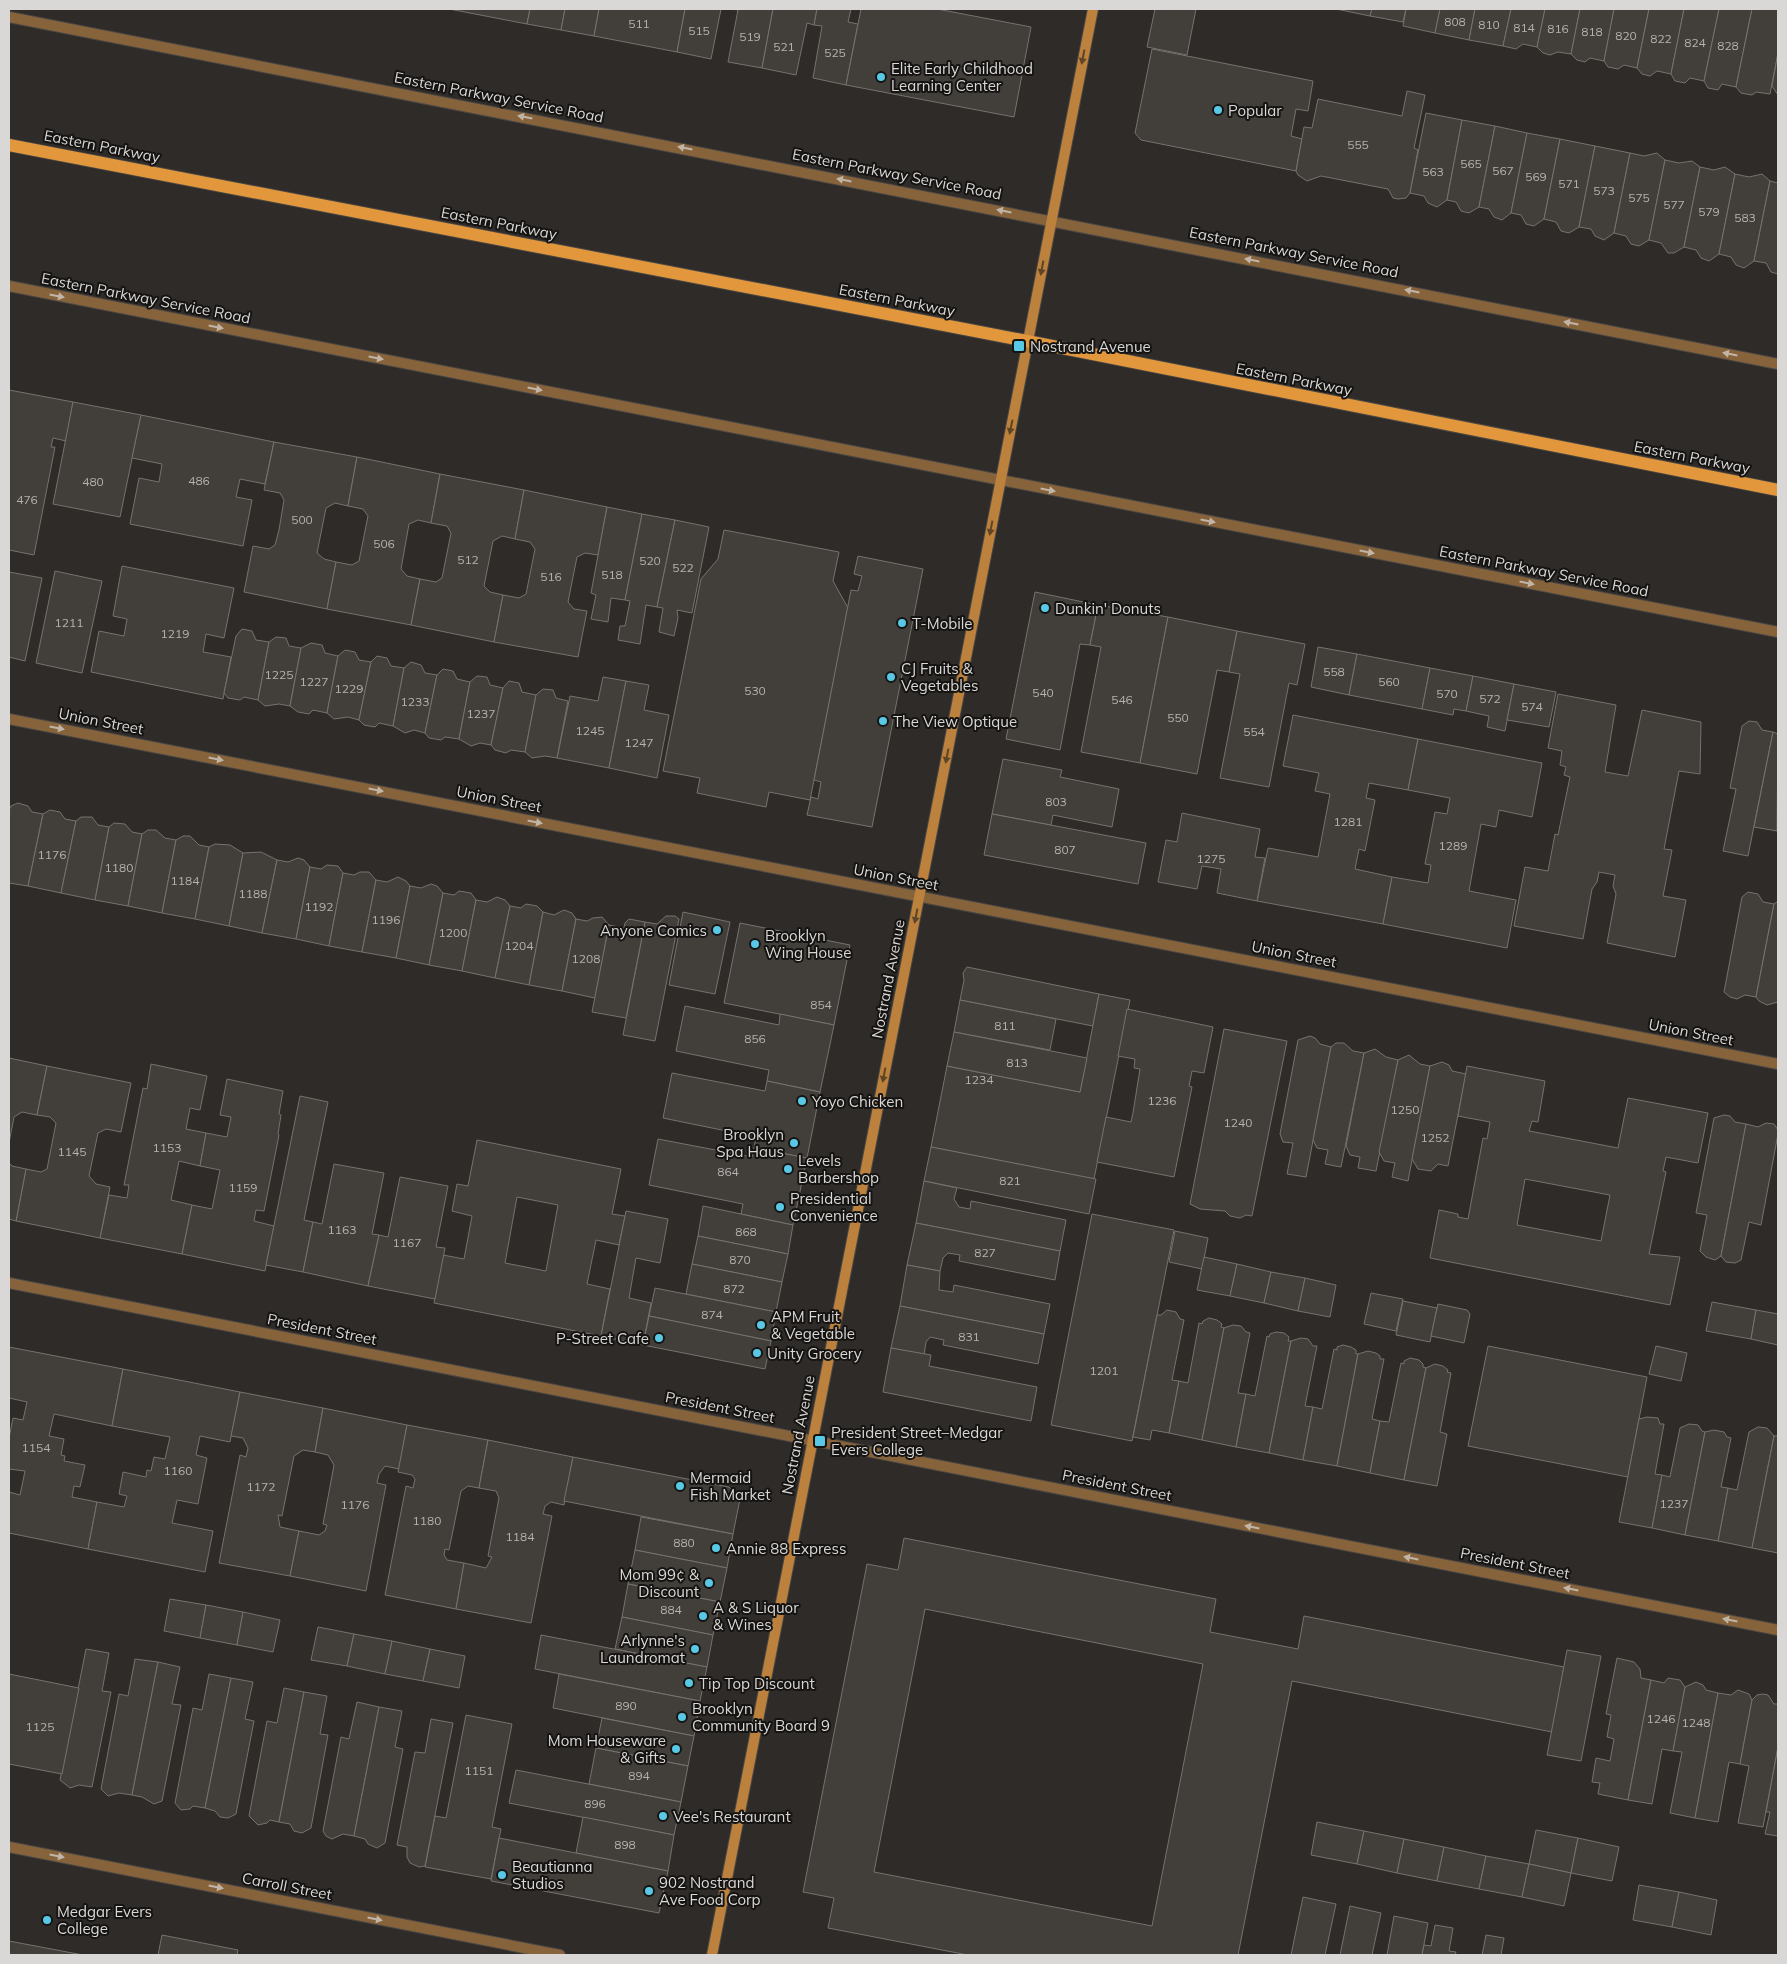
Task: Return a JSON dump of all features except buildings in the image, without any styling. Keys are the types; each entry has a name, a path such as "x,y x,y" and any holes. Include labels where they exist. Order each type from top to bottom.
{"main road":[{"name":"Nostrand Avenue","path":"712,1955 1026,341 1093,9"},
{"name":"Eastern Parkway","path":"9,145 1026,341 1778,490"}],"street":[{"name":"Eastern Parkway Service Road","path":"9,17 1778,364"},
{"name":"Eastern Parkway Service Road","path":"9,286 1778,632"},
{"name":"Union Street","path":"9,718 1778,1064"},
{"name":"President Street","path":"9,1283 1778,1630"},
{"name":"Carroll Street","path":"9,1847 560,1955"}],"place":[{"name":"Elite Early Childhood Learning Center","path":"881,77"},
{"name":"Popular","path":"1218,110"},
{"name":"Nostrand Avenue","path":"1019,346"},
{"name":"Dunkin' Donuts","path":"1045,608"},
{"name":"T-Mobile","path":"902,623"},
{"name":"CJ Fruits & Vegetables","path":"891,677"},
{"name":"The View Optique","path":"883,721"},
{"name":"Anyone Comics","path":"717,930"},
{"name":"Brooklyn Wing House","path":"755,944"},
{"name":"Yoyo Chicken","path":"802,1101"},
{"name":"Brooklyn Spa Haus","path":"794,1143"},
{"name":"Levels Barbershop","path":"788,1169"},
{"name":"Presidential Convenience","path":"780,1207"},
{"name":"APM Fruit & Vegetable","path":"761,1325"},
{"name":"P-Street Cafe","path":"659,1338"},
{"name":"Unity Grocery","path":"757,1353"},
{"name":"President Street–Medgar Evers College","path":"820,1441"},
{"name":"Mermaid Fish Market","path":"680,1486"},
{"name":"Annie 88 Express","path":"716,1548"},
{"name":"Mom 99¢ & Discount","path":"709,1583"},
{"name":"A & S Liquor & Wines","path":"703,1616"},
{"name":"Arlynne's Laundromat","path":"695,1649"},
{"name":"Tip Top Discount","path":"689,1683"},
{"name":"Brooklyn Community Board 9","path":"682,1717"},
{"name":"Mom Houseware & Gifts","path":"676,1749"},
{"name":"Vee's Restaurant","path":"663,1816"},
{"name":"Beautianna Studios","path":"502,1875"},
{"name":"902 Nostrand Ave Food Corp","path":"649,1891"},
{"name":"Medgar Evers College","path":"47,1920"}]}
